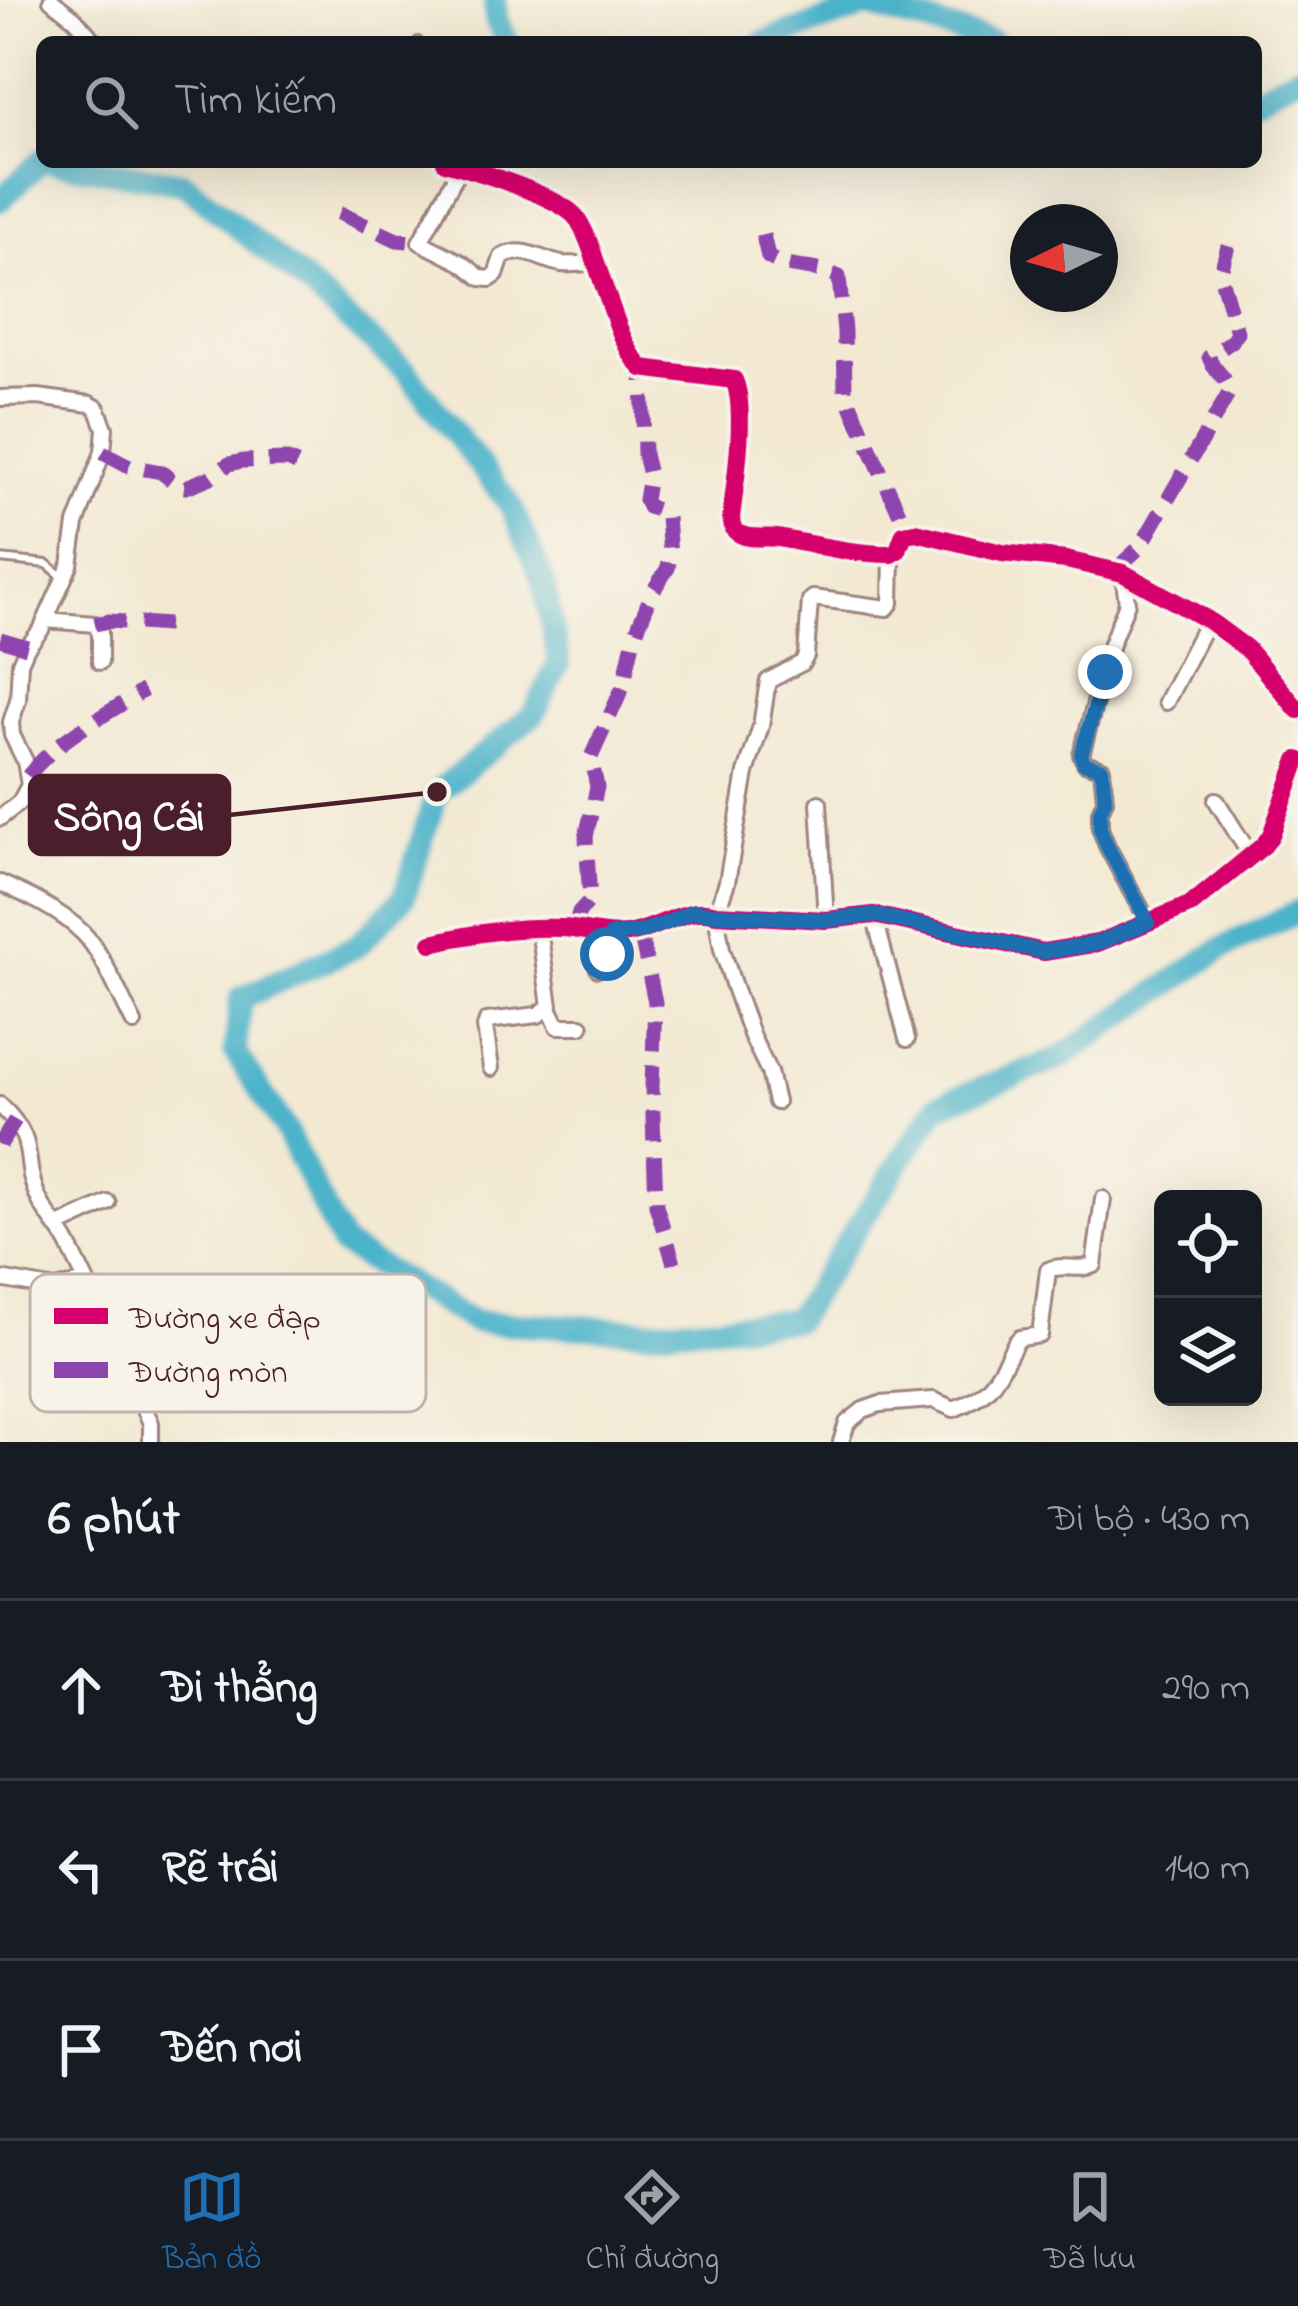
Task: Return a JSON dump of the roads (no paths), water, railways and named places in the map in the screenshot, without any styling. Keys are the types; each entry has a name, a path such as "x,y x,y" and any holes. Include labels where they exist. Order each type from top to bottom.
{"street":[{"path":"51,0 90,36"},
{"path":"460,168 420,242 428,248 490,279 502,257 514,251 560,264 594,263"},
{"path":"466,168 558,203 576,217 638,365 734,380 740,411 731,518 734,530 745,536 773,536 815,547 892,554 904,534 916,532 1002,553 1123,573 1208,620 1246,648 1298,710"},
{"path":"0,398 90,404 97,408 105,428 103,452 76,524 70,565 46,620 22,656 11,722 29,785 20,802 0,818"},
{"path":"776,1102 728,968 716,914 727,882 746,772 761,726 768,681 802,663 806,656 810,602 813,598 886,608 891,603 892,554"},
{"path":"1123,573 1127,603 1081,755 1084,763 1102,769 1105,800 1100,828 1148,922"},
{"path":"46,620 94,624 100,633 100,662"},
{"path":"1166,702 1208,620"},
{"path":"432,944 469,935 539,929 611,935 640,932 693,911 826,920 874,915 1044,952 1098,943 1192,904 1264,845 1298,760"},
{"path":"1216,800 1251,856"},
{"path":"819,803 826,920"},
{"path":"0,883 82,932 134,1023"},
{"path":"874,915 907,1040"},
{"path":"539,929 549,1008 561,1028 581,1026"},
{"path":"598,969 611,935"},
{"path":"491,1068 487,1021 538,1015 549,1008"},
{"path":"0,1106 26,1136 35,1191 82,1274"},
{"path":"841,1442 847,1423 871,1406 933,1400 954,1409 991,1386 1016,1342 1040,1335 1048,1270 1094,1265 1103,1198"},
{"path":"58,1226 108,1203"},
{"path":"0,1280 30,1285"},
{"path":"146,1412 152,1442"}],"lane":[{"path":"0,559 47,564 63,577"}],"waterway":[{"path":"495,0 496,20 504,36"},
{"path":"781,36 868,6 972,36"},
{"path":"1262,94 1298,75"},
{"path":"0,200 36,166"},
{"path":"90,168 184,183 406,371 511,506 543,580 559,662 534,714 437,792 404,897 357,946 241,998 235,1052 285,1129 342,1245 392,1274"},
{"path":"426,1294 474,1322 650,1330 795,1320 938,1105 1059,1059 1221,949 1298,912"}],"place":[{"name":"Sông Cái","path":"437,792"}]}
